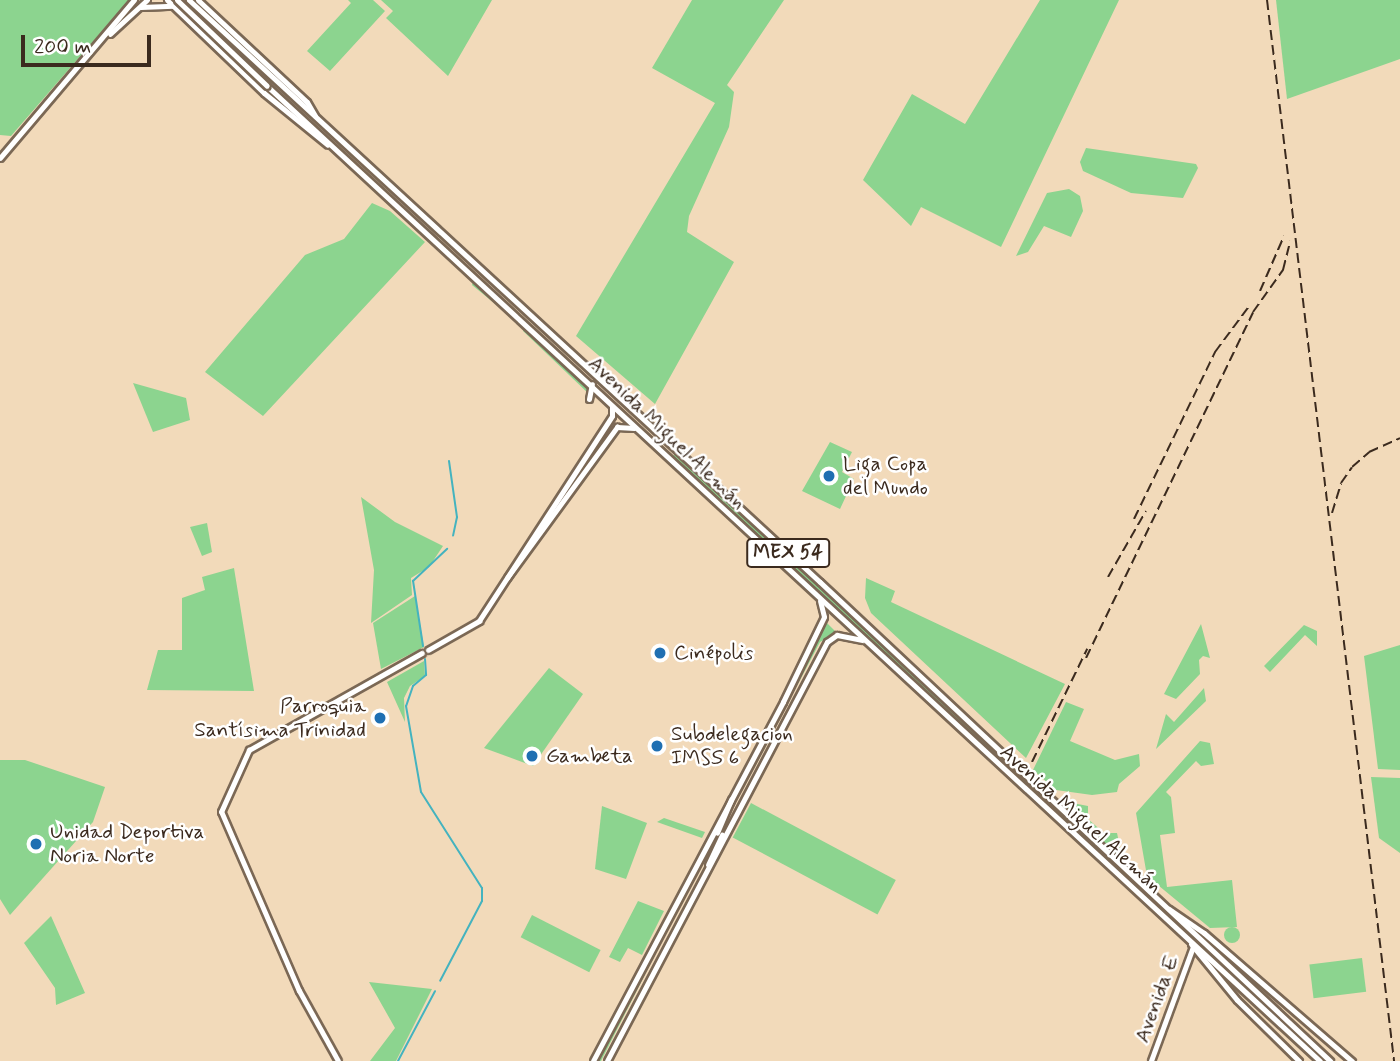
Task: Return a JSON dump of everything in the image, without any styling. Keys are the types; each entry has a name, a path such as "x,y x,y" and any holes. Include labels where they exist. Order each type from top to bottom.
{"highway":[{"path":"167,0 175,3 180,12 287,114 330,146"},
{"path":"180,12 187,0"},
{"name":"Avenida Miguel Alemán","path":"187,0 1168,908 1320,1061"},
{"path":"198,0 307,102 316,119"},
{"name":"Avenida Miguel Alemán","path":"175,3 592,384 820,601 1188,938 1295,1034 1330,1061"},
{"path":"589,400 592,384"},
{"path":"1168,908 1204,933 1352,1061"},
{"path":"1188,938 1237,1000 1298,1061"}],"main road":[{"path":"0,158 109,34 133,0"},
{"path":"109,34 147,0"},
{"path":"140,7 175,3"},
{"path":"507,578 508,571 612,416 606,397"},
{"path":"338,1061 313,1018 221,812 249,750 476,624 617,427 624,424 642,431"},
{"path":"593,1061 807,654 824,617 820,601"},
{"path":"607,1061 827,642 836,635 863,640"},
{"path":"761,768 807,654"},
{"path":"708,869 731,800"},
{"name":"Avenida E","path":"1151,1061 1193,947"}],"green space":[{"path":"0,0 129,0 11,136 0,135"},
{"path":"348,0 373,0 385,11 330,71 307,51 351,3"},
{"path":"381,0 492,0 448,76 386,18 393,11"},
{"path":"692,0 784,0 727,85 734,92 729,127 689,216 687,232 734,262 655,404 576,336 715,103 652,68"},
{"path":"1040,0 1119,0 1001,247 921,207 911,226 863,180 912,94 965,124"},
{"path":"1276,0 1400,0 1400,59 1287,99"},
{"path":"1086,148 1196,164 1198,168 1183,198 1131,193 1083,171 1080,162"},
{"path":"1069,189 1080,196 1083,211 1071,237 1044,226 1028,252 1016,256 1047,193"},
{"path":"372,203 390,211 425,242 263,416 205,372 305,255 344,239"},
{"path":"474,280 514,317 515,320 472,285"},
{"path":"523,325 589,387 590,395 523,331"},
{"path":"133,383 186,398 190,420 153,432"},
{"name":"Liga Copa del Mundo","path":"830,442 852,452 842,472 854,479 840,509 802,491"},
{"path":"676,453 990,745 1037,793 958,725 691,476 672,457"},
{"path":"361,497 395,522 443,546 429,567 411,578 412,595 371,623 374,570"},
{"path":"207,523 212,552 202,556 190,527"},
{"path":"234,568 254,691 147,690 158,650 182,650 182,598 205,590 202,577"},
{"path":"866,578 895,591 891,602 1065,684 1026,758 871,613 865,598"},
{"path":"415,596 424,647 381,669 373,623"},
{"path":"825,621 837,633 820,642 790,699"},
{"path":"1201,624 1210,658 1203,656 1199,660 1200,674 1176,699 1164,694"},
{"path":"1304,625 1317,631 1317,646 1305,635 1270,672 1264,666"},
{"path":"1400,645 1400,770 1378,769 1364,656"},
{"path":"424,661 425,676 410,686 404,698 405,722 387,682"},
{"path":"549,668 583,694 533,766 484,748"},
{"path":"1204,688 1206,701 1156,749 1166,714 1174,722"},
{"path":"1066,702 1084,709 1070,741 1115,760 1139,754 1140,766 1119,784 1117,792 1092,795 1056,790 1033,770"},
{"path":"779,716 767,744 725,822 739,789"},
{"path":"1200,741 1210,743 1214,764 1201,766 1196,761 1166,792 1171,797 1175,833 1160,835 1167,887 1232,880 1237,927 1210,928 1147,876 1136,813"},
{"name":"Unidad Deportiva Noria Norte","path":"0,760 25,760 105,787 93,822 10,915 0,899"},
{"path":"1371,777 1400,778 1400,853 1379,838"},
{"path":"1057,800 1088,806 1088,819 1104,833 1117,833 1123,861"},
{"path":"751,803 896,880 877,914 733,837"},
{"path":"602,806 647,823 626,879 595,869"},
{"path":"664,818 705,832 702,838 657,822"},
{"path":"694,876 601,1061 596,1061"},
{"path":"638,901 664,911 642,955 628,948 620,962 609,957"},
{"path":"532,915 601,950 589,972 521,937"},
{"path":"51,916 85,993 56,1005 55,988 24,943"},
{"path":"1232,927 1240,935 1232,943 1224,935"},
{"path":"1362,958 1366,992 1314,998 1309,964"},
{"path":"369,982 432,989 396,1061 370,1061 395,1028"}],"waterway":[{"path":"449,461 457,517 453,536"},
{"path":"423,646 413,581 447,549"},
{"path":"425,659 426,675 413,686 406,706 421,792 482,888 482,901 440,981"},
{"path":"398,1061 435,991"}],"railway":[{"path":"1267,0 1394,1061"},
{"path":"1260,291 1284,236"},
{"path":"1086,658 1253,312 1283,270 1290,241"},
{"path":"1134,519 1215,352 1250,305"},
{"path":"1332,513 1341,483 1352,467 1369,452 1400,438"},
{"path":"1108,577 1146,511"},
{"path":"1032,762 1087,649"}],"place":[{"name":"Liga Copa del Mundo","path":"829,476"},
{"name":"Cinépolis","path":"660,653"},
{"name":"Parroquia Santísima Trinidad","path":"380,718"},
{"name":"Subdelegacion IMSS 6","path":"657,746"},
{"name":"Gambeta","path":"532,756"},
{"name":"Unidad Deportiva Noria Norte","path":"36,844"}]}
